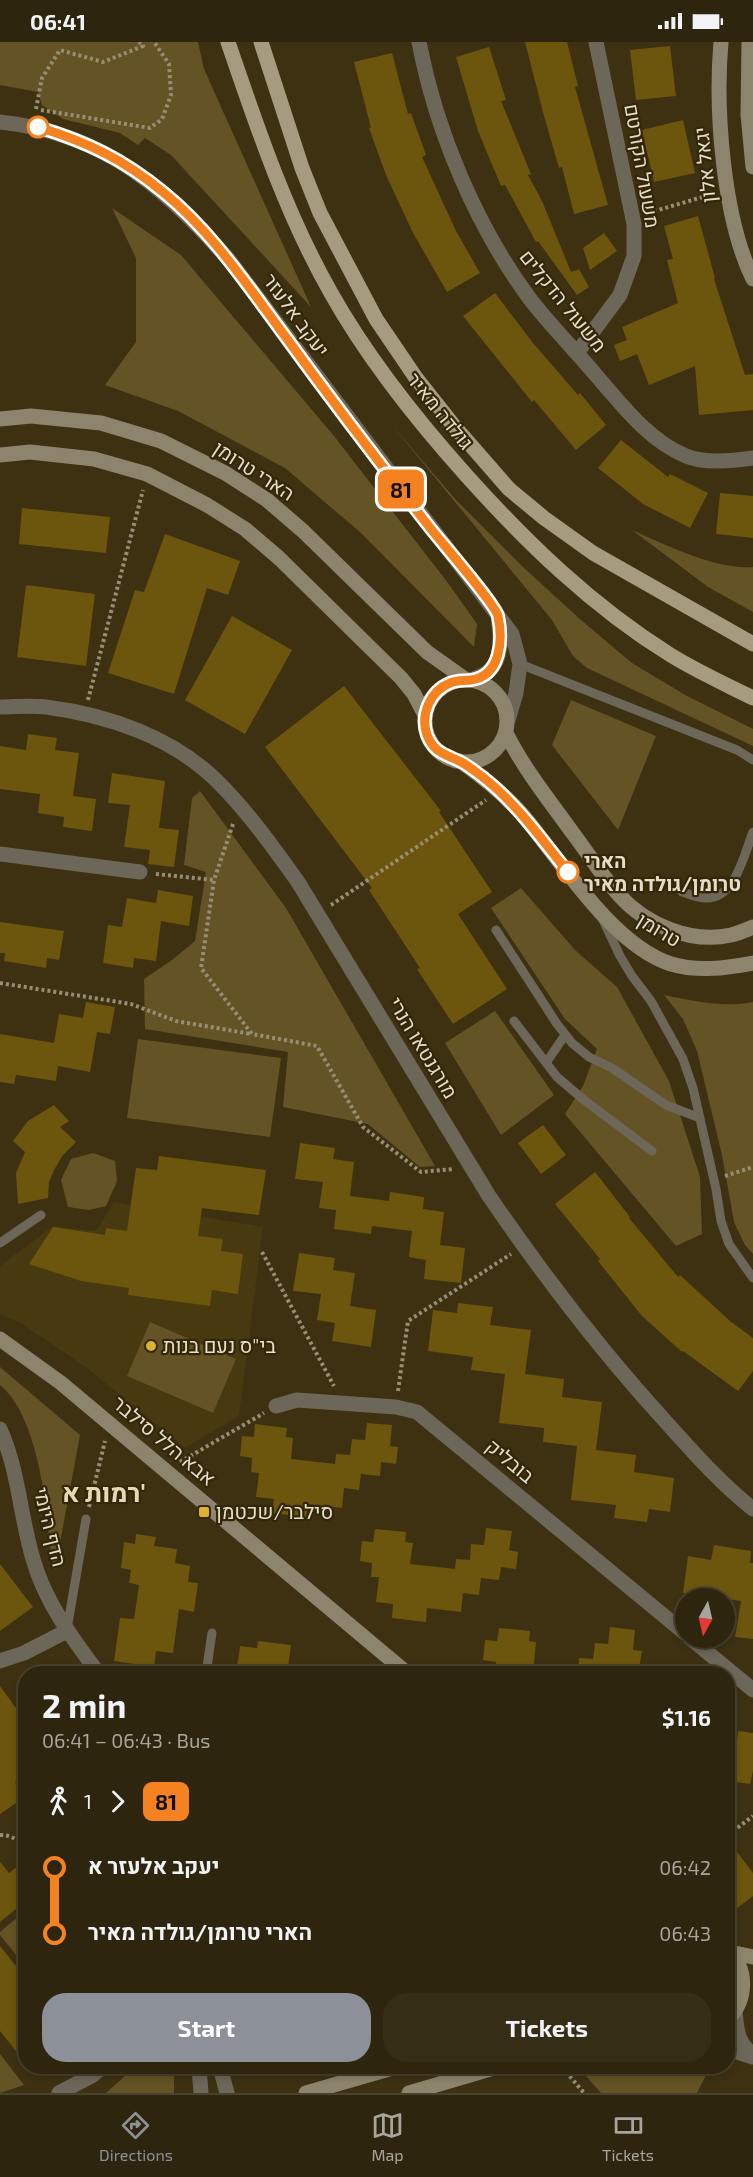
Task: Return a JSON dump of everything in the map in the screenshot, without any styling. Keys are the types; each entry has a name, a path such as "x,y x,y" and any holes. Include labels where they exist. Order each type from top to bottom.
{"main road":[{"name":"גולדה מאיר","path":"228,42 282,191 330,292 354,331 417,419 498,510 590,597 628,627 670,655 753,698"},
{"name":"גולדה מאיר","path":"261,42 295,147 320,213 375,319 416,378 454,426 509,489 557,528 593,553 753,644"}],"street":[{"name":"משעול הדקלים","path":"420,42 441,122 472,203 495,248 531,300 625,409 662,443 687,457 716,461 753,458"},
{"name":"משעול הקורטם","path":"577,353 620,295 634,256 633,218 596,42"},
{"name":"יגאל אלון","path":"721,42 721,116 732,216 736,235 753,279"},
{"path":"749,42 748,115 753,167"},
{"name":"יעקב אלעזר","path":"0,122 31,125 81,140 124,163 164,192 198,225 236,269 512,634 520,664 516,693 507,726"},
{"name":"הארי טרומן","path":"0,419 31,416 100,423 161,441 225,473 267,500 303,531 427,652 468,680"},
{"path":"0,455 30,452 94,459 147,474 207,505 245,529 279,558 401,678 414,694 425,715"},
{"path":"498,613 499,654 489,672 468,680 452,682 441,688 429,702 425,715 425,728 433,745 448,758 474,761 486,757 500,744 507,726"},
{"path":"468,680 484,684 495,691 505,707 507,726 528,772 619,895 638,912 655,923 691,935 710,937 731,935 753,927"},
{"name":"מורגנטאו הנרי","path":"0,707 44,707 84,714 149,735 184,755 217,781 267,838 317,914 472,1168 523,1246 611,1359 655,1410 700,1460 753,1509"},
{"path":"460,761 500,791"},
{"name":"טרומן","path":"500,791 525,818 598,908 618,930 642,948 670,963 697,969 727,968 753,963"},
{"path":"0,854 140,872"},
{"name":"אבא הלל סילבר","path":"0,1339 61,1383 399,1666"},
{"name":"בובליק","path":"276,1406 297,1400 396,1407 417,1413 675,1625"},
{"name":"הדף היומי","path":"0,1429 15,1472 32,1558 45,1592 67,1631 93,1666"},
{"path":"0,1661 24,1653 67,1631"},
{"path":"702,1648 724,1666"},
{"path":"735,1675 753,1690"},
{"path":"735,1952 753,1957"},
{"path":"735,1959 743,1977 743,1991 738,2009 740,2040 753,2056"},
{"path":"735,2051 753,2056"},
{"path":"59,2093 94,2074"},
{"path":"200,2074 201,2093"},
{"path":"222,2074 227,2093"},
{"path":"306,2093 372,2074"},
{"path":"409,2093 473,2074"}],"lane":[{"path":"520,664 737,750 753,760"},
{"path":"682,892 706,898 722,895 731,886 753,832"},
{"path":"598,908 620,956 651,1000 683,1059 693,1088 721,1221 729,1244 753,1278"},
{"path":"496,930 565,1035 589,1057 612,1068 666,1105 700,1118"},
{"path":"514,1021 557,1077 652,1151"},
{"path":"546,1062 565,1035"},
{"path":"0,1243 41,1215"},
{"path":"67,1631 86,1519"},
{"path":"207,1666 212,1633"}],"path":[{"path":"31,125 42,78 60,50 103,62 143,46 140,42"},
{"path":"36,109 150,129 162,119 171,95 169,64 154,42"},
{"path":"633,218 729,189"},
{"path":"84,714 147,474"},
{"path":"317,914 500,791"},
{"path":"240,807 214,880 201,968 252,1034"},
{"path":"140,872 214,880"},
{"path":"0,983 132,1004 176,1022 317,1046 363,1127 421,1172 472,1168"},
{"path":"714,1180 753,1167"},
{"path":"396,1407 408,1321 523,1246"},
{"path":"262,1252 343,1403"},
{"path":"166,1470 276,1406"},
{"path":"86,1519 110,1424"},
{"path":"735,1830 753,1816"},
{"path":"0,1835 9,1835 18,1840"},
{"path":"568,2074 584,2093"}],"shaded area":[{"path":"0,42 198,42 204,69 311,307 171,155 145,138 138,145 120,133 63,119 42,105 38,92 0,85"},
{"path":"112,208 181,255 334,436 477,624 474,647 361,533 285,468 178,411 105,385 136,342 136,258"},
{"path":"391,424 455,499 524,568 581,620 632,663 687,696 753,729 753,746 587,668 573,656 552,620"},
{"path":"632,530 707,561 723,565 753,567 753,612 708,587"},
{"path":"571,700 656,736 618,830 552,745"},
{"path":"200,791 286,908 435,1166 420,1167 368,1124 283,1107 288,1052 145,1029 144,979 195,941 206,872 184,865 192,798"},
{"path":"521,888 575,950 617,987 669,1081 700,1177 702,1234 676,1246 565,1114 583,1086 597,1049 565,1019 491,908"},
{"path":"664,995 720,1004 753,1002 753,1254 745,1245 734,1222 722,1155 697,1051 683,1019"},
{"path":"495,1011 554,1095 501,1135 445,1043"},
{"path":"138,1039 281,1058 270,1137 127,1118"},
{"path":"93,1153 115,1161 117,1181 106,1206 89,1210 68,1207 61,1180 71,1159"},
{"name":"בי\"ס נעם בנות","path":"114,1202 263,1227 239,1416 185,1448 87,1368 22,1324 0,1314 0,1266 53,1226 96,1231"},
{"path":"150,1322 236,1359 213,1413 127,1376"},
{"path":"0,1367 80,1435 55,1570 37,1457 19,1409 0,1385"},
{"path":"18,1917 18,1957 0,1935 0,1932"},
{"path":"0,2054 24,2085 0,2093"},
{"path":"127,2074 174,2074 174,2093 106,2093"},
{"path":"592,2074 706,2074 697,2093 601,2093 586,2076"}],"building":[{"path":"525,42 567,42 578,86 575,87 608,205 574,214 562,167 559,168 544,116"},
{"path":"670,46 676,96 636,100 630,50"},
{"path":"489,47 506,100 501,101 531,174 528,175 542,201 571,272 579,269 589,287 577,295 538,241 536,242 505,185 501,186 478,131 456,57"},
{"path":"392,53 408,114 411,113 426,155 422,157 456,231 480,273 447,292 413,233 386,175 369,128 371,128 354,62"},
{"path":"683,120 695,173 654,182 642,130"},
{"path":"698,216 714,279 745,375 753,374 753,410 699,415 695,366 649,385 637,354 620,361 614,345 627,340 622,327 678,303 667,260 673,259 664,226"},
{"path":"604,233 617,251 590,270 583,248"},
{"path":"495,293 533,343 578,395 580,393 606,425 576,450 534,400 532,402 463,316"},
{"path":"621,440 668,477 670,474 708,493 690,528 643,504 598,468"},
{"path":"720,493 753,496 753,538 716,534"},
{"path":"22,508 110,517 106,553 19,544"},
{"path":"165,534 240,561 228,595 207,588 174,694 108,673 135,590 144,592"},
{"path":"26,585 95,594 86,666 17,657"},
{"path":"232,616 292,650 245,734 185,700"},
{"path":"344,686 441,811 439,812 492,892 458,914 507,989 453,1024 369,890 372,888 265,747"},
{"path":"28,734 57,738 55,750 79,753 73,796 96,799 92,831 63,827 64,817 38,813 40,794 0,789 0,746 26,750"},
{"path":"112,773 165,781 159,828 179,830 174,867 148,864 150,850 124,847 130,805 108,803"},
{"path":"158,890 193,896 189,926 161,921 156,961 134,958 133,968 103,963 108,925 122,927 127,898 156,903"},
{"path":"0,922 64,931 59,960 47,958 46,968 4,961 5,953 0,953"},
{"path":"86,1002 115,1007 110,1034 97,1032 90,1072 58,1066 56,1081 16,1075 14,1084 0,1082 0,1034 54,1043 59,1014 83,1018"},
{"path":"54,1105 69,1121 60,1127 76,1142 63,1155 54,1170 49,1182 48,1198 18,1204 16,1173 25,1152 13,1141 28,1121"},
{"path":"543,1125 566,1155 541,1174 518,1143"},
{"path":"300,1143 335,1148 333,1159 354,1162 350,1196 389,1201 390,1192 424,1197 423,1209 444,1212 440,1245 465,1248 461,1283 424,1279 426,1260 409,1257 412,1231 372,1226 371,1234 334,1229 336,1210 319,1208 323,1182 295,1179"},
{"path":"159,1156 266,1170 259,1215 202,1208 198,1236 223,1239 221,1251 243,1254 238,1294 212,1290 210,1306 128,1295 129,1288 81,1281 29,1264 53,1227 105,1235 106,1228 127,1231 136,1168 157,1170"},
{"path":"595,1172 629,1218 678,1277 680,1275 730,1321 753,1338 753,1371 738,1391 682,1352 642,1316 555,1204"},
{"path":"299,1253 335,1258 333,1270 355,1273 350,1306 376,1310 371,1347 332,1341 335,1323 317,1320 321,1294 293,1291"},
{"path":"458,1303 493,1307 490,1325 531,1330 525,1374 564,1379 562,1397 602,1402 596,1450 636,1455 634,1472 674,1478 670,1512 649,1509 647,1522 614,1518 616,1505 571,1500 577,1446 543,1442 544,1428 499,1423 505,1374 471,1370 473,1357 428,1351 433,1310 457,1313"},
{"path":"367,1423 392,1425 390,1446 398,1447 396,1464 381,1462 380,1476 361,1474 359,1490 344,1488 342,1508 308,1504 306,1517 272,1513 274,1499 256,1497 259,1473 251,1472 252,1458 240,1456 242,1436 254,1437 255,1424 287,1428 286,1437 293,1438 291,1459 335,1464 336,1454 350,1455 352,1439 365,1440"},
{"path":"486,1528 512,1531 509,1550 518,1552 516,1569 501,1567 499,1580 481,1578 479,1595 463,1593 461,1612 427,1608 426,1622 392,1618 393,1604 376,1602 379,1577 371,1577 372,1563 360,1561 362,1541 373,1542 375,1529 406,1532 405,1542 413,1543 410,1564 455,1569 456,1559 470,1560 471,1544 484,1545"},
{"path":"136,1534 156,1537 154,1546 177,1549 175,1563 190,1566 188,1582 198,1583 194,1612 179,1609 173,1653 156,1651 154,1666 114,1661 120,1618 134,1619 139,1585 129,1583 131,1570 121,1568 124,1542 135,1544"},
{"path":"714,1545 751,1551 753,1639 735,1637 741,1601 735,1600 735,1588 684,1588 688,1556 711,1560"},
{"path":"0,1564 33,1607 0,1631"},
{"path":"610,1627 635,1630 633,1650 642,1651 639,1666 578,1666 579,1658 593,1659 595,1643 608,1644"},
{"path":"499,1628 530,1631 529,1641 536,1642 534,1666 495,1666 496,1662 483,1660 485,1640 497,1641"},
{"path":"258,1641 291,1645 288,1666 237,1666 240,1646 257,1648"},
{"path":"0,1686 18,1711 18,1780 15,1782 18,1786 18,1802 0,1814"},
{"path":"738,1731 753,1733 753,1771 750,1784 735,1782"},
{"path":"735,1849 753,1873 753,1896 736,1909"},
{"path":"0,1862 9,1873 18,1866 18,1907 0,1922"},
{"path":"0,1946 18,1968 18,2049 16,2051 0,2031"}],"bus line":[{"name":"81","path":"38,127 81,140 124,163 164,192 198,225 229,260 429,527 498,613 500,637 499,654 495,664 489,672 472,680 452,682 436,692 426,708 425,728 433,745 442,754 460,761 500,791 568,872"}],"place":[{"name":"הארי טרומן/גולדה מאיר","path":"568,872"},
{"name":"בי\"ס נעם בנות","path":"151,1346"},
{"name":"סילבר/שכטמן","path":"204,1512"}],"district":[{"name":"רמות א'","path":"104,1493"}]}
